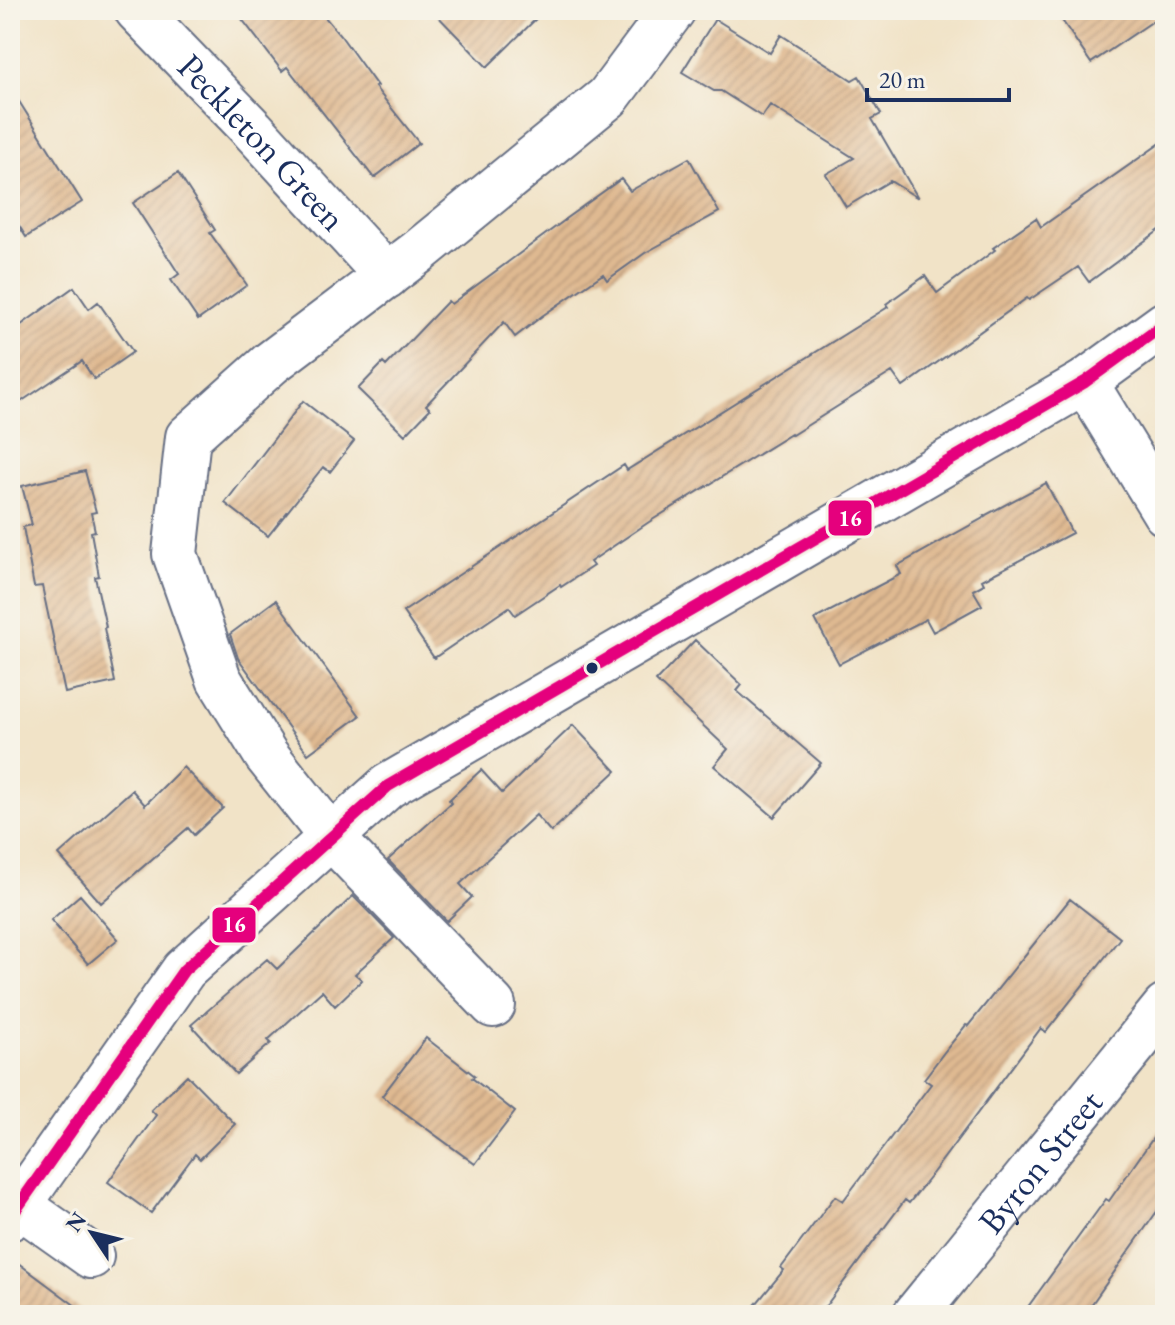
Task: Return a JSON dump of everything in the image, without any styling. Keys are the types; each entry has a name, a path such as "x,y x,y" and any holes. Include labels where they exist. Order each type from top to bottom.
{"street":[{"name":"Peckleton Green","path":"137,10 387,276"},
{"path":"493,1005 332,838 266,755 219,679 175,554 188,437 271,363 387,276 608,97 673,10"},
{"path":"91,1256 15,1211 184,970 388,786 1085,382 1165,324"},
{"path":"1085,382 1165,513"},
{"name":"Byron Street","path":"915,1315 1165,1007"}],"building":[{"path":"235,10 319,10 419,143 374,178 287,67 282,71"},
{"path":"432,10 545,10 487,67"},
{"path":"1055,10 1165,10 1165,13 1091,63"},
{"path":"715,19 770,53 781,35 852,80 859,76 881,114 872,119 918,198 890,181 846,207 826,174 854,158 770,105 762,117 721,91 714,91 682,72"},
{"path":"10,87 82,202 26,237 10,211"},
{"path":"1165,140 1165,226 1089,282 1078,267 1029,300 1027,298 903,387 892,372 649,522 590,562 593,566 561,587 515,615 509,607 434,658 403,612 624,465 627,470 888,307 886,304 925,276 937,293 1036,218 1041,227"},
{"path":"689,158 719,212 645,253 607,280 603,274 515,337 504,322 426,405 430,409 405,435 358,389 383,363 386,366 448,301 451,304 621,179 630,191"},
{"path":"178,173 215,230 210,233 247,285 198,320 171,280 179,274 133,203"},
{"path":"74,287 89,309 98,302 133,352 94,379 82,361 10,409 10,333"},
{"path":"303,401 354,441 330,472 323,467 268,536 225,503"},
{"path":"85,471 96,512 91,513 99,576 95,577 115,682 65,693 42,586 34,587 23,527 32,525 22,486"},
{"path":"1046,483 1072,533 982,580 984,584 973,590 982,605 933,632 926,619 839,664 815,619 901,574 897,566"},
{"path":"276,600 360,716 308,754 238,658 230,634"},
{"path":"695,640 742,685 737,691 821,763 774,817 714,766 728,749 656,681"},
{"path":"573,725 616,771 551,832 536,815 460,884 472,897 447,921 388,860 451,803 449,800 481,770 502,793"},
{"path":"183,767 223,808 194,835 188,828 101,903 59,855 132,790 145,805"},
{"path":"80,895 118,939 88,964 51,920"},
{"path":"353,896 394,938 355,974 362,980 335,1006 322,991 236,1074 191,1025 267,959 277,969"},
{"path":"1070,899 1120,938 1046,1032 1041,1028 929,1178 909,1203 905,1200 819,1315 747,1315 784,1270 781,1268 835,1196 843,1201 931,1084 924,1079 945,1051"},
{"path":"426,1038 515,1112 475,1164 382,1096"},
{"path":"187,1075 235,1124 200,1159 195,1154 151,1213 108,1182 156,1115 151,1110"},
{"path":"1165,1121 1165,1200 1084,1315 1022,1315 1106,1199 1109,1201"},
{"path":"10,1257 88,1315 10,1315"}],"transit line":[{"name":"16","path":"10,1218 184,970 388,786 1085,382 1165,324"}]}
